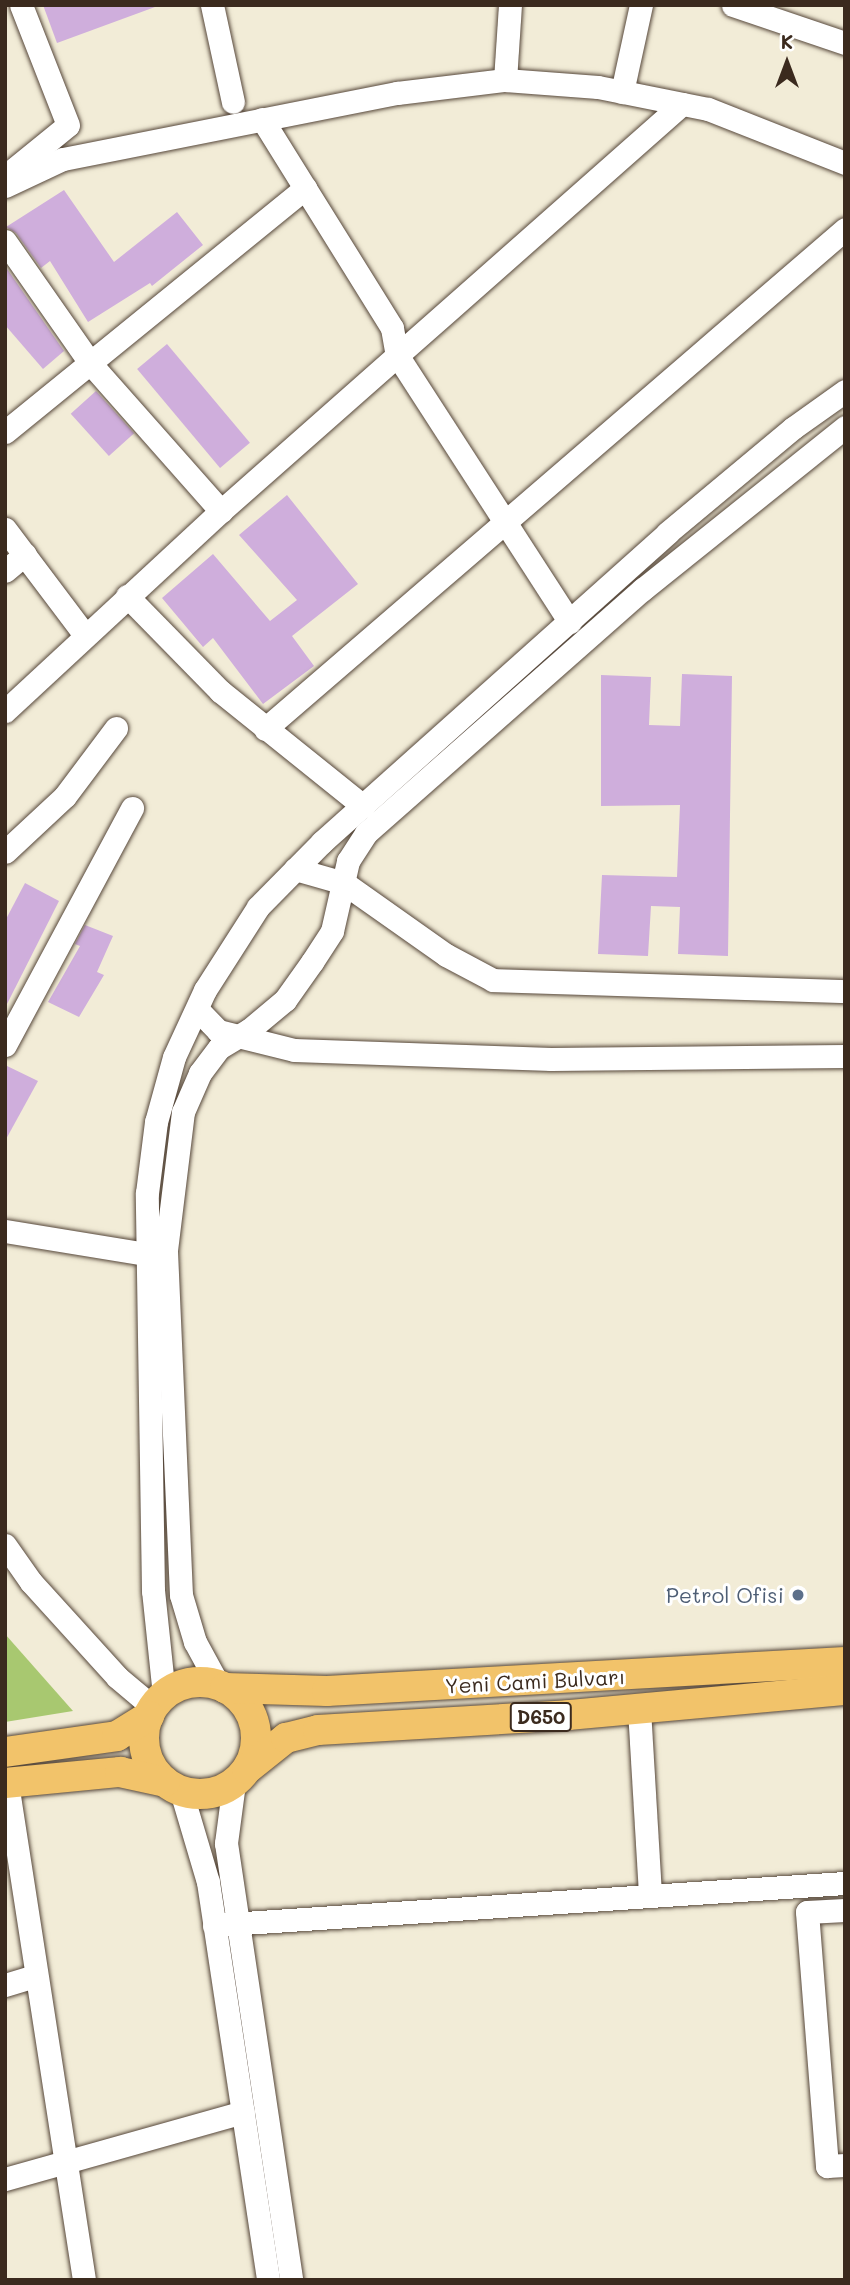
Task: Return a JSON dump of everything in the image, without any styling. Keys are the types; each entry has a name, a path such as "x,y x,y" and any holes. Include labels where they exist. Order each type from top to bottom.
{"main road":[{"name":"Yeni Cami Bulvarı","path":"222,1687 327,1691 845,1662"},
{"path":"5,1752 117,1736 189,1683 222,1687 241,1698 254,1724 255,1752 241,1776 199,1794 120,1772 6,1783"},
{"name":"Yeni Cami Bulvarı","path":"241,1776 286,1738 318,1730 639,1709 845,1690"},
{"path":"155,1706 146,1751 173,1786"}],"street":[{"path":"5,176 68,124 21,5"},
{"path":"212,5 233,102"},
{"path":"505,80 510,5"},
{"path":"622,92 641,5"},
{"path":"733,5 805,15 845,43"},
{"path":"5,186 63,159 397,93 505,80 622,92 708,109 845,163"},
{"path":"5,711 84,634 221,511 682,104"},
{"path":"262,118 392,328 397,355 570,622"},
{"path":"5,432 305,188"},
{"path":"265,729 502,520 845,229"},
{"path":"5,241 90,363 221,511"},
{"path":"155,1706 147,1193 156,1122 174,1057 197,1009 258,907 295,869 667,533 793,428 845,391"},
{"path":"222,1687 195,1642 181,1595 166,1250 183,1112 200,1073 219,1048 285,1000 312,962 332,931 348,861 366,833 643,589 845,427"},
{"path":"5,529 84,634"},
{"path":"5,571 24,554"},
{"path":"127,596 220,691 363,806"},
{"path":"5,852 65,796 116,728"},
{"path":"5,1045 132,808"},
{"path":"295,869 344,883 446,955 493,980 845,991"},
{"path":"197,1009 218,1031 236,1038 294,1050 551,1059 845,1056"},
{"path":"5,1231 146,1254"},
{"path":"5,1545 31,1582 117,1677 155,1706"},
{"path":"639,1709 650,1896"},
{"path":"241,1776 226,1843 291,2280"},
{"path":"6,1783 84,2280"},
{"path":"173,1786 194,1827 214,1925 268,2280"},
{"path":"214,1925 845,1883"},
{"path":"845,1910 807,1912 827,2166 845,2165"},
{"path":"5,1985 35,1976"},
{"path":"5,2179 243,2112"}],"green space":[{"path":"5,1634 73,1711 5,1722"}],"building":[{"path":"43,5 155,5 155,7 57,43"},
{"path":"64,190 114,262 177,212 203,245 152,286 150,283 88,322 50,261 41,268 16,233 6,227"},
{"path":"5,266 64,351 43,369 5,325"},
{"path":"167,344 250,443 220,468 137,369"},
{"path":"96,391 134,433 109,456 71,414"},
{"path":"287,495 358,584 292,636 314,666 263,704 213,638 203,647 162,598 213,554 270,621 297,600 239,535"},
{"path":"682,674 732,676 728,956 678,954 680,907 651,906 648,956 598,954 602,875 677,877 680,805 601,806 601,675 651,677 649,725 680,726"},
{"path":"25,883 59,901 5,1008 5,921"},
{"path":"85,925 113,936 97,972 104,975 79,1017 48,1002 80,946 75,944"},
{"path":"5,1065 38,1081 5,1141"}],"place":[{"name":"Petrol Ofisi","path":"798,1595"}]}
